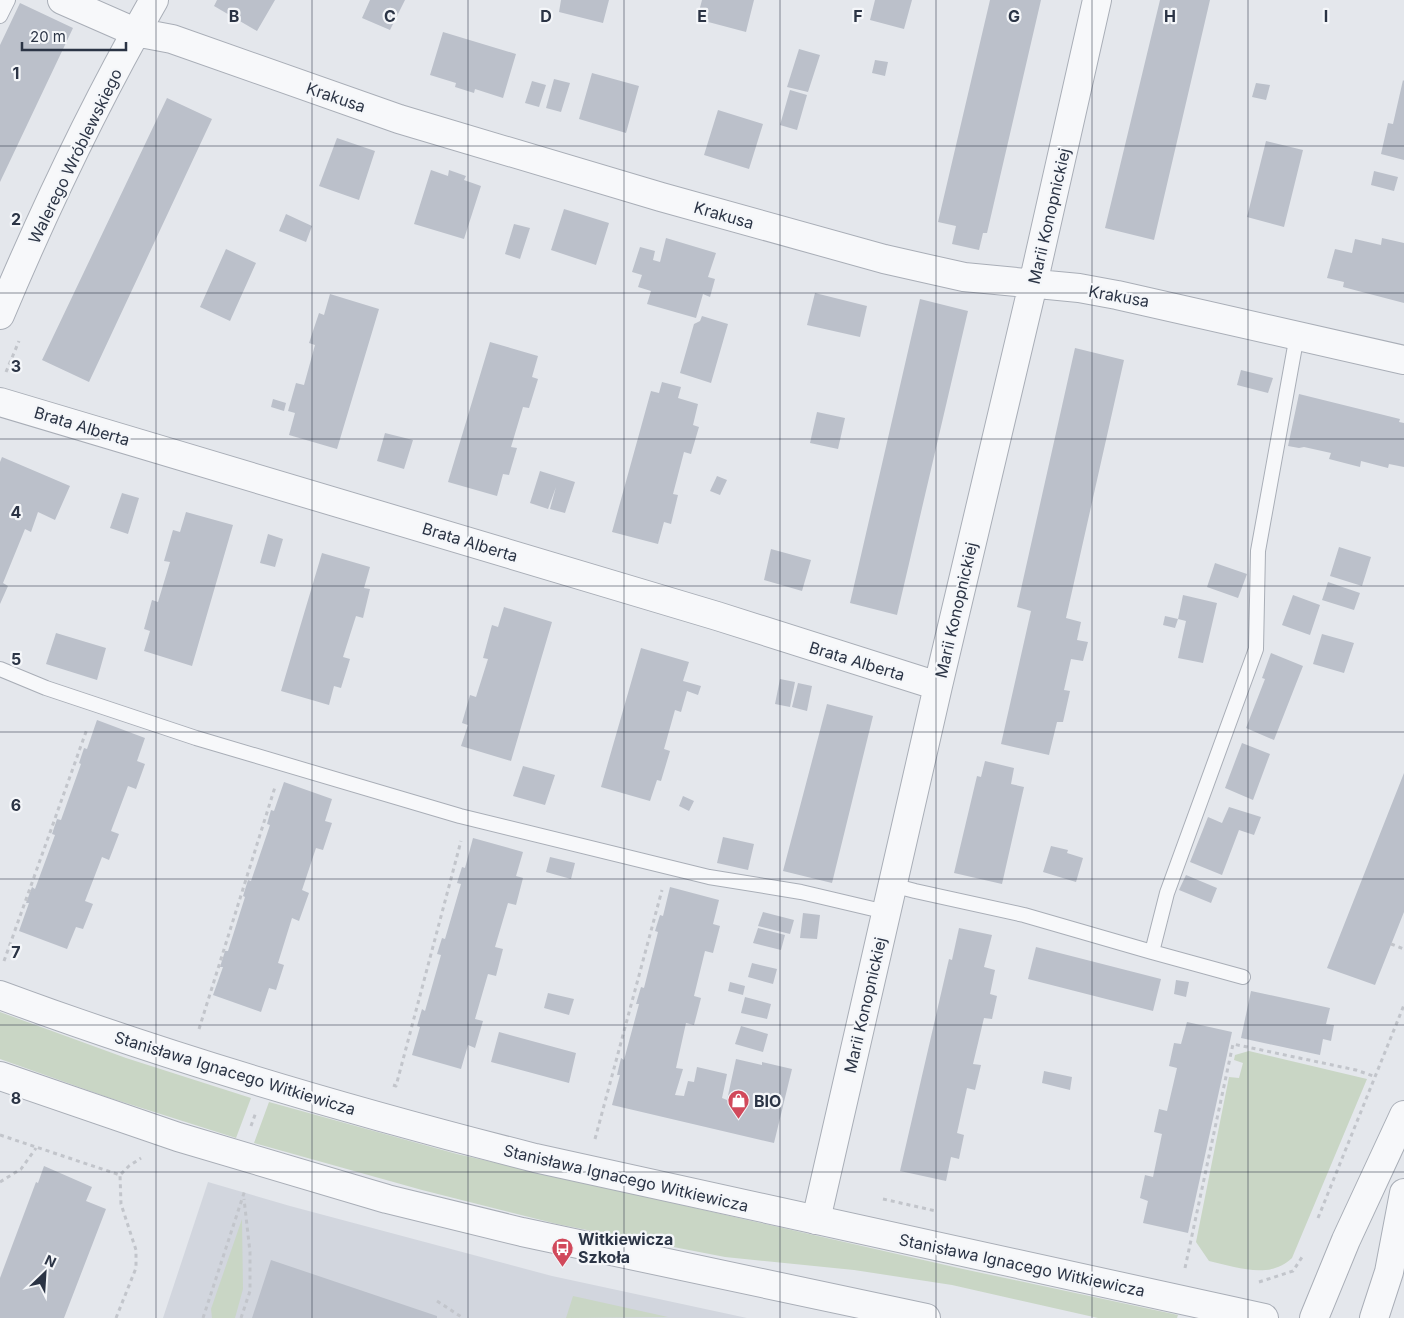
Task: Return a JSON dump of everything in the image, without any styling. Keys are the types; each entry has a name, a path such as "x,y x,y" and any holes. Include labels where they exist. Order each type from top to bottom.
{"street":[{"name":"Krakusa","path":"62,0 135,32 172,39 417,124 652,195 884,259 956,276 1079,288 1117,295 1404,360"},
{"name":"Walerego Wróblewskiego","path":"1,311 59,183 135,32 154,0"},
{"name":"Marii Konopnickiej","path":"816,1220 892,884 1098,0"},
{"name":"Brata Alberta","path":"2,391 938,686"},
{"name":"Stanisława Ignacego Witkiewicza","path":"0,995 129,1041 264,1084 534,1158 1264,1318"},
{"path":"0,1076 178,1136 386,1199 522,1232 926,1318"},
{"path":"1314,1318 1346,1240 1404,1115"},
{"path":"1374,1318 1389,1272 1404,1193"}],"lane":[{"path":"0,16 8,0"},
{"path":"1152,952 1167,893 1256,649 1258,551 1297,335"},
{"path":"0,669 46,688 196,738 374,792 709,878 800,892 886,912"},
{"path":"892,884 915,891 1024,915 1243,978"}],"path":[{"path":"2,391 21,336"},
{"path":"10,964 2,960 96,704"},
{"path":"190,1027 201,1030 282,763"},
{"path":"396,1086 467,817"},
{"path":"586,1136 596,1139 668,867"},
{"path":"1391,944 1404,949"},
{"path":"1316,1223 1404,1005"},
{"path":"1185,1268 1233,1044 1356,1070 1376,1077"},
{"path":"387,1084 406,1089"},
{"path":"249,1132 257,1108"},
{"path":"0,1182 21,1169 36,1148"},
{"path":"116,1318 136,1268 136,1250 122,1204 120,1175"},
{"path":"204,1318 247,1184"},
{"path":"241,1318 250,1291 250,1252 243,1196"},
{"path":"876,1198 938,1211"},
{"path":"1253,1281 1261,1283 1293,1271 1307,1246"},
{"path":"1176,1266 1194,1270"},
{"path":"438,1301 463,1318"}],"shaded area":[{"path":"208,1182 290,1206 552,1276 747,1318 163,1318"}],"green space":[{"path":"0,1012 126,1058 251,1098 236,1138 107,1097 0,1059"},
{"path":"1249,1051 1367,1079 1292,1258 1283,1265 1263,1270 1252,1270 1209,1261 1196,1242 1229,1077 1239,1078 1243,1063 1234,1060 1235,1055"},
{"path":"269,1102 457,1154 963,1269 1178,1315 1177,1318 1098,1318 952,1285 854,1270 725,1257 557,1224 422,1190 254,1143"},
{"path":"242,1219 243,1289 235,1318 212,1318 211,1309"},
{"path":"573,1296 668,1317 566,1318"}],"building":[{"path":"217,0 275,0 257,31 214,6"},
{"path":"370,0 405,0 390,30 362,18"},
{"path":"561,0 609,0 603,23 559,12"},
{"path":"702,0 754,0 746,32 697,19"},
{"path":"875,0 912,0 904,29 870,20"},
{"path":"990,0 1041,0 987,233 983,233 979,250 952,244 956,226 938,222"},
{"path":"1160,0 1210,0 1154,240 1105,228"},
{"path":"20,3 73,28 0,182 0,45"},
{"path":"443,32 516,54 503,98 475,89 474,93 455,87 456,83 430,75"},
{"path":"799,49 820,55 808,92 787,87"},
{"path":"875,60 888,62 885,76 872,73"},
{"path":"592,73 639,86 626,133 579,119"},
{"path":"554,79 570,83 561,112 546,108"},
{"path":"1403,80 1404,160 1381,154 1388,123 1393,124"},
{"path":"532,81 546,85 539,107 525,103"},
{"path":"1256,83 1270,85 1266,100 1252,97"},
{"path":"790,90 807,95 797,130 780,125"},
{"path":"167,98 212,119 89,382 42,360"},
{"path":"718,110 763,124 749,169 704,155"},
{"path":"337,138 375,151 359,200 319,186"},
{"path":"1266,141 1303,150 1284,227 1247,217"},
{"path":"431,170 448,176 449,170 466,176 464,180 481,186 464,239 414,224"},
{"path":"1374,171 1398,177 1394,191 1371,185"},
{"path":"564,209 609,223 596,265 551,250"},
{"path":"286,214 312,226 306,242 279,231"},
{"path":"514,224 530,228 520,259 505,254"},
{"path":"666,238 716,253 708,277 715,279 710,297 703,294 696,318 647,304 651,291 638,287 642,275 632,272 640,247 655,251 653,260 660,262"},
{"path":"1382,238 1404,243 1404,303 1343,287 1344,282 1327,278 1335,249 1352,253 1355,239 1381,245"},
{"path":"226,249 256,263 230,321 200,307"},
{"path":"815,293 867,306 860,337 807,325"},
{"path":"330,294 379,309 337,449 289,435 295,413 288,411 296,383 304,385 315,345 309,343 319,313 324,315"},
{"path":"920,299 968,311 897,615 850,603"},
{"path":"702,316 728,324 711,383 680,373 694,324 700,321"},
{"path":"490,342 538,356 532,377 538,379 529,408 523,407 511,447 517,448 509,475 503,474 497,496 448,482"},
{"path":"1075,348 1124,360 1066,618 1081,622 1077,640 1088,642 1083,661 1071,659 1064,690 1070,691 1063,722 1057,722 1049,755 1001,744 1031,611 1017,607"},
{"path":"1241,370 1273,378 1268,393 1237,385"},
{"path":"662,382 681,387 678,398 698,404 693,425 699,427 691,454 684,452 673,494 678,495 671,524 664,522 658,544 612,532 651,391 659,393"},
{"path":"1299,394 1400,419 1399,422 1404,423 1404,467 1389,464 1388,468 1361,461 1360,467 1329,459 1331,453 1304,447 1288,446"},
{"path":"273,399 286,403 284,411 271,407"},
{"path":"817,412 845,418 838,449 810,443"},
{"path":"385,433 413,440 404,469 377,461"},
{"path":"2,457 70,486 55,520 38,512 31,532 25,529 3,583 8,586 0,604 0,462"},
{"path":"540,471 575,482 565,513 550,509 556,487 548,509 530,503"},
{"path":"717,476 727,480 720,495 710,491"},
{"path":"122,493 139,498 128,534 110,528"},
{"path":"186,512 233,525 192,666 144,651 150,631 144,629 152,600 158,602 170,562 164,561 173,530 180,532"},
{"path":"268,534 283,539 275,567 260,563"},
{"path":"1339,547 1371,557 1362,586 1330,576"},
{"path":"771,549 811,560 802,591 764,580"},
{"path":"322,553 370,567 364,588 370,589 363,618 356,616 343,657 350,659 341,688 334,686 329,705 281,691"},
{"path":"1215,563 1247,574 1238,598 1207,587"},
{"path":"1328,582 1360,593 1354,610 1322,600"},
{"path":"1183,595 1217,603 1203,663 1178,658 1186,621 1178,619"},
{"path":"1293,595 1320,605 1310,635 1282,625"},
{"path":"504,607 552,622 511,761 461,746 468,725 462,723 470,695 476,697 488,659 483,658 492,625 498,627"},
{"path":"1165,616 1178,619 1175,628 1163,625"},
{"path":"56,633 106,648 97,680 46,664"},
{"path":"1322,634 1354,643 1344,673 1313,664"},
{"path":"641,648 689,662 683,681 701,686 698,695 687,691 681,712 675,710 664,749 670,751 661,781 657,780 650,801 601,787"},
{"path":"1271,653 1303,666 1274,740 1246,728 1265,679 1262,678"},
{"path":"780,679 795,682 790,707 775,704"},
{"path":"798,683 812,686 807,711 792,707"},
{"path":"827,704 873,716 832,883 783,871"},
{"path":"97,720 145,738 137,761 145,764 136,789 128,786 111,831 119,834 109,860 102,857 85,901 93,904 83,929 76,927 67,949 19,931 29,903 26,903 32,887 35,889 55,835 52,834 57,819 61,820 81,764 79,763 84,748 87,749"},
{"path":"1242,743 1270,754 1253,800 1225,788"},
{"path":"985,761 1014,768 1011,784 1024,787 1002,884 954,873 977,776 981,777"},
{"path":"523,766 555,775 545,805 513,796"},
{"path":"1404,773 1404,912 1375,985 1327,968"},
{"path":"284,782 332,799 325,821 332,823 323,850 316,848 302,890 309,893 299,921 292,918 278,963 284,965 276,990 269,988 261,1012 213,995 223,967 220,967 225,951 228,951 245,897 243,896 248,880 251,881 270,825 267,824 271,810 274,811"},
{"path":"683,796 694,801 689,811 679,806"},
{"path":"1229,807 1261,817 1254,835 1239,830 1222,875 1190,862 1208,817 1222,823"},
{"path":"723,837 754,844 748,870 717,863"},
{"path":"473,838 523,852 516,876 523,878 516,905 508,903 495,947 503,949 496,976 488,974 475,1019 483,1021 475,1048 468,1045 461,1069 412,1055 420,1027 417,1026 422,1009 425,1011 441,955 437,954 442,938 445,939 461,884 457,883 462,867 465,868"},
{"path":"1051,846 1068,850 1067,853 1083,858 1076,882 1043,872"},
{"path":"550,857 575,863 571,879 546,872"},
{"path":"1186,875 1217,888 1211,903 1179,890"},
{"path":"670,887 719,900 713,924 720,926 713,953 705,951 694,996 701,998 694,1025 686,1023 676,1068 683,1069 675,1095 684,1096 688,1081 694,1082 697,1067 727,1074 722,1098 727,1100 736,1059 762,1065 762,1062 792,1069 774,1143 612,1105 620,1075 617,1075 621,1058 624,1060 639,1004 636,1004 641,987 644,988 658,932 655,931 660,915 663,916"},
{"path":"763,912 794,920 790,934 758,926"},
{"path":"803,913 820,915 817,939 800,938"},
{"path":"758,928 785,935 781,950 753,943"},
{"path":"959,928 992,935 984,967 995,970 990,994 997,996 992,1019 984,1018 973,1064 981,1065 975,1090 967,1088 957,1133 964,1135 959,1159 951,1157 946,1181 900,1171 949,959 952,960"},
{"path":"1036,947 1161,979 1153,1011 1028,979"},
{"path":"752,963 777,969 773,984 748,977"},
{"path":"1176,980 1189,982 1186,997 1174,994"},
{"path":"730,982 745,986 743,995 728,991"},
{"path":"1251,991 1330,1008 1326,1024 1334,1025 1331,1041 1323,1039 1320,1055 1241,1038"},
{"path":"548,993 574,999 569,1015 544,1008"},
{"path":"745,997 771,1004 767,1019 741,1013"},
{"path":"1187,1022 1232,1032 1188,1233 1143,1223 1148,1201 1140,1198 1145,1175 1153,1177 1162,1134 1154,1132 1159,1109 1167,1111 1177,1068 1169,1066 1174,1043 1181,1044"},
{"path":"741,1026 768,1034 763,1052 735,1044"},
{"path":"499,1032 576,1053 569,1083 491,1062"},
{"path":"1044,1071 1072,1077 1070,1090 1042,1083"},
{"path":"44,1166 92,1187 86,1201 106,1209 64,1318 0,1318 0,1278 36,1182 38,1183"},
{"path":"271,1260 437,1316 437,1318 252,1318"}],"place":[{"name":"BIO","path":"738,1120"},
{"name":"Witkiewicza Szkoła","path":"562,1267"}]}
